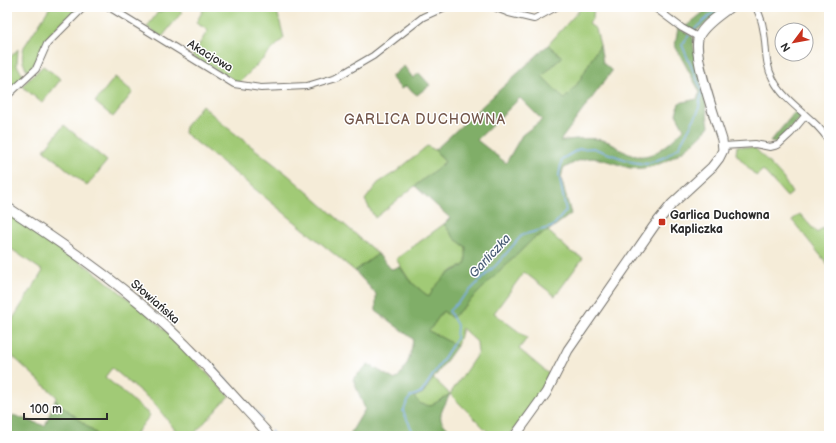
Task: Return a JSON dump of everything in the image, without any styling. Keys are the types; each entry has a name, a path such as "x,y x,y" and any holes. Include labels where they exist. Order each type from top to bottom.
{"street":[{"path":"7,96 36,69 47,44 84,7"},
{"name":"Akacjowa","path":"109,7 237,85 261,88 310,86 337,77 383,49 419,20 445,7"},
{"path":"494,7 509,13 534,19 556,7"},
{"path":"515,436 546,393 568,350 654,226 672,204 712,167 719,158 723,146 698,58 697,44 693,34 654,7"},
{"path":"693,34 704,28 730,7"},
{"path":"756,7 763,28 767,62 773,79 789,101 817,126 829,141"},
{"path":"723,146 755,144 770,146 778,145 791,133 805,116"},
{"name":"Słowiańska","path":"7,207 94,267 156,317 180,339 266,430 268,436"}],"green space":[{"path":"50,7 80,7 52,32 29,72 23,61 24,47"},
{"path":"175,7 182,12 162,37 147,27 158,12"},
{"path":"199,7 276,7 284,38 239,83 192,56 208,30 196,23 203,10"},
{"path":"582,7 594,7 593,17 589,24 596,29 600,45 576,86 564,99 542,76 562,57 548,45"},
{"path":"710,7 726,7 699,29 694,31 685,27"},
{"path":"678,28 693,37 696,61 705,98 709,126 685,150 664,162 653,166 629,168 601,159 589,158 578,161 563,169 561,178 571,214 548,231 534,238 452,318 443,311 429,331 457,346 423,393 414,397 421,404 430,406 450,394 441,414 441,418 445,425 457,436 353,436 350,434 365,409 353,379 368,364 395,380 406,366 413,339 376,311 376,294 355,271 378,254 391,269 400,267 410,281 429,297 434,288 446,275 463,266 466,262 466,247 455,239 444,224 450,218 415,186 445,162 435,150 548,45 562,57 542,76 564,99 580,80 600,45 603,63 612,71 560,141 584,138 597,139 609,142 623,151 634,155 650,155 665,147 684,129 676,114 679,103 697,99 700,92 675,46","holes":["520,98 542,120 522,135 506,163 477,140"]},
{"path":"18,49 17,65 24,78 7,94 7,61"},
{"path":"43,66 61,79 42,103 22,86"},
{"path":"404,66 413,78 419,73 430,85 417,95 406,86 401,89 391,77"},
{"path":"115,77 133,92 113,117 95,102"},
{"path":"202,105 224,125 288,175 378,254 355,271 184,133 185,127"},
{"path":"795,112 802,117 776,143 770,142"},
{"path":"64,125 107,161 87,186 44,150"},
{"path":"427,146 435,150 445,162 375,218 365,200 378,183 397,171"},
{"path":"737,146 755,148 783,178 792,193 787,197 763,170 756,176 736,154"},
{"path":"7,211 92,270 155,320 229,396 192,436 180,436 153,402 112,368 105,377 150,415 134,436 99,436 55,400 57,397 7,351 7,328 43,271 7,246"},
{"path":"800,214 817,233 829,223 829,266 792,220"},
{"path":"444,224 455,239 466,247 467,262 463,266 453,270 434,288 429,297 410,281 396,259"},
{"path":"548,231 571,252 583,258 555,296 524,272 494,313 527,338 519,349 550,375 538,397 509,436 492,436 450,394 478,353 477,342 462,328 457,346 429,331 443,311 452,318 534,238"},
{"path":"433,378 450,394 431,406 421,404 413,397 423,393"},
{"path":"55,400 99,436 7,436 13,415 45,426"}],"waterway":[{"name":"Garliczka","path":"691,32 720,7"},
{"name":"Garliczka","path":"415,436 403,411 410,397 422,392 456,339 457,325 449,311 497,264 522,235 552,227 566,211 559,175 562,159 579,149 593,148 632,162 646,164 665,157 679,147 698,112 702,91 682,45 689,35"},
{"path":"213,366 250,406"},
{"path":"255,411 262,419"},
{"path":"271,431 274,436"}],"place":[{"name":"Garlica Duchowna Kapliczka","path":"662,222"}],"district":[{"name":"GARLICA DUCHOWNA","path":"425,119"}]}
